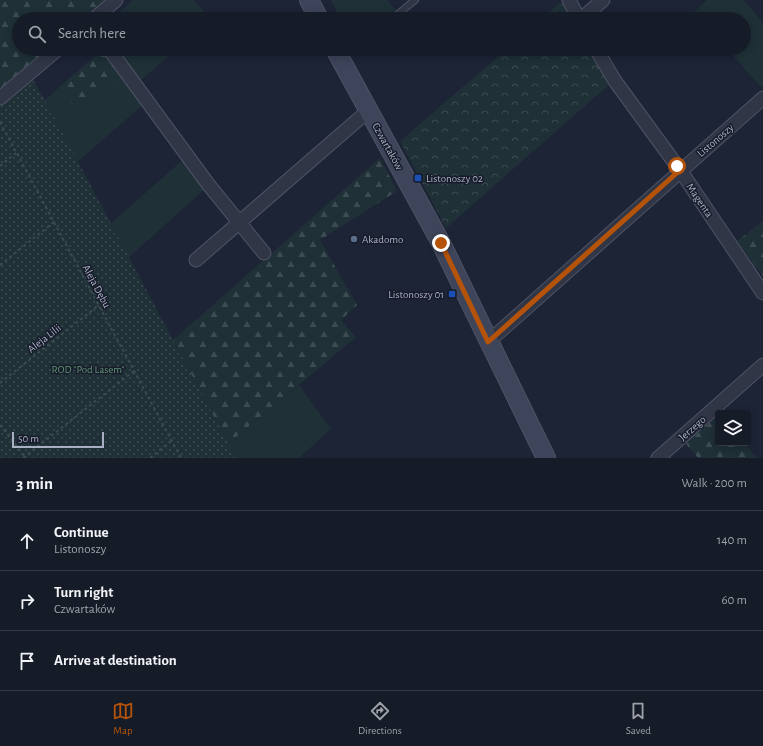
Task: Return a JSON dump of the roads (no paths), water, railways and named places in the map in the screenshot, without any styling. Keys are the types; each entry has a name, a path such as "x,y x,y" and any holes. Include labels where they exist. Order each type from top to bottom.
{"street":[{"path":"102,12 116,0"},
{"path":"309,0 315,12"},
{"path":"569,0 576,12"},
{"path":"588,12 603,0"},
{"path":"0,98 50,56"},
{"path":"115,56 208,184 264,253"},
{"name":"Czwartaków","path":"345,56 368,111 441,243 488,342 546,458"},
{"name":"Magenta","path":"600,56 615,81 680,170 763,293"},
{"name":"Listonoszy","path":"488,342 680,170 763,98"},
{"path":"196,260 368,111"},
{"name":"Jerzego","path":"658,458 763,365"}],"lane":[{"path":"400,12 415,0"}],"place":[{"name":"Listonoszy 02","path":"418,178"},
{"name":"Akadomo","path":"354,239"},
{"name":"Listonoszy 01","path":"452,294"}],"park label":[{"name":"ROD \"Pod Lasem\"","path":"88,369"}]}
